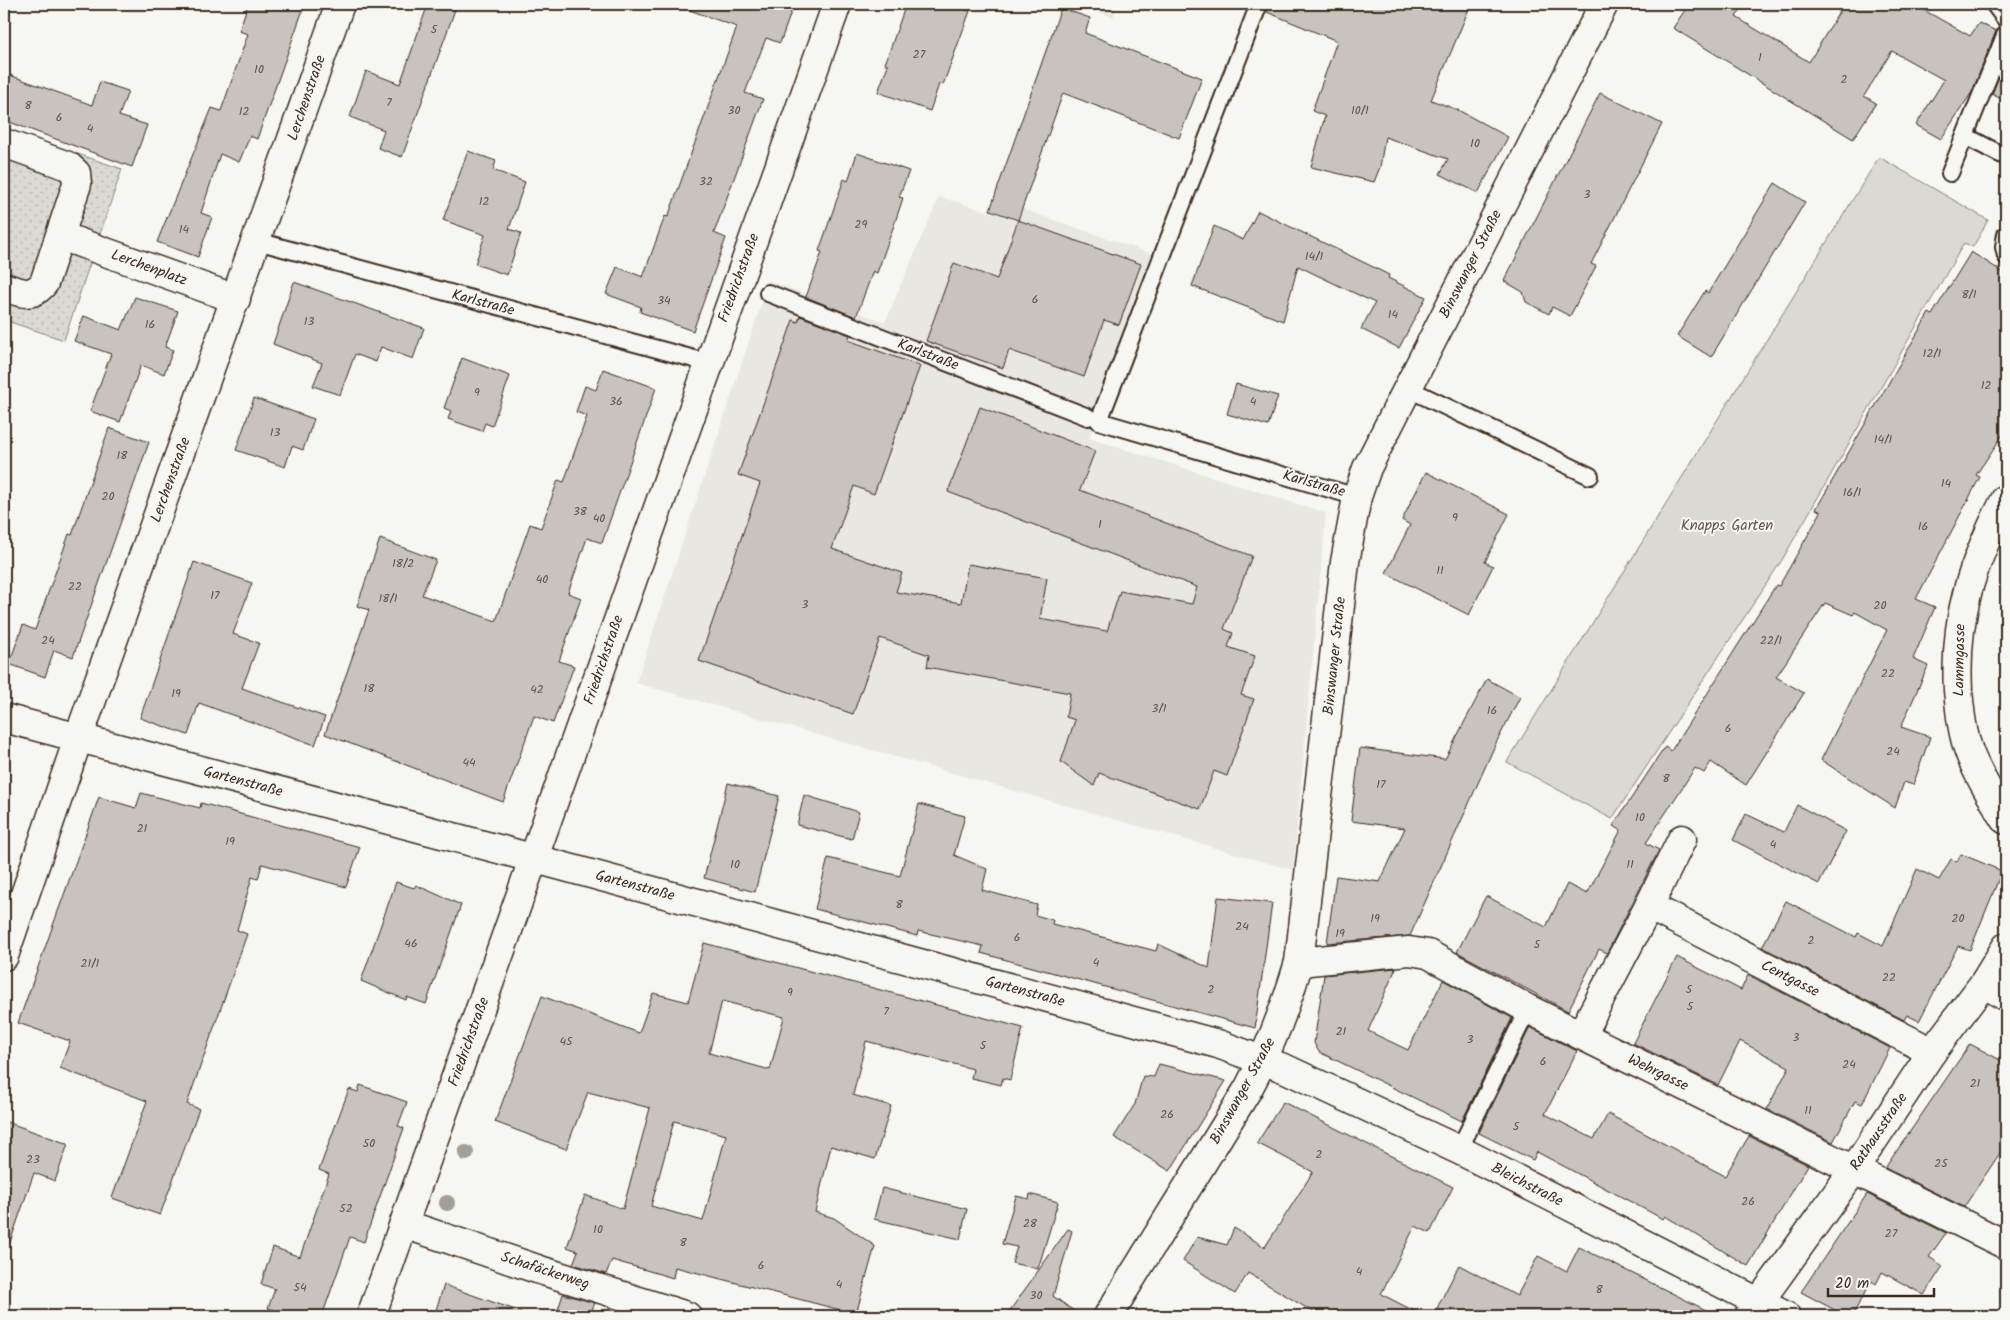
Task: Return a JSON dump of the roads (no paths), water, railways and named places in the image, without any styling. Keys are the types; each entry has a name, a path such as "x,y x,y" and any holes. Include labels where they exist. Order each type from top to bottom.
{"street":[{"name":"Lerchenstraße","path":"4,956 78,739 340,4"},
{"name":"Friedrichstraße","path":"371,1316 837,4"},
{"name":"Binswanger Straße","path":"1108,1316 1264,1059 1285,1010 1299,962 1345,562 1357,497 1367,468 1604,4"},
{"path":"4,143 68,166 76,173 77,184 44,283 38,291 27,295 4,287"},
{"name":"Lerchenplatz","path":"61,236 236,299"},
{"name":"Lammgasse","path":"2006,498 1989,531 1967,586 1959,624 1957,669 1960,710 1969,752 1984,783 2006,820"},
{"name":"Gartenstraße","path":"4,718 534,858 1218,1044 1264,1059"},
{"path":"1581,1035 1649,906 1682,838"},
{"name":"Centgasse","path":"1649,906 1932,1052"},
{"name":"Rathausstraße","path":"1754,1309 1853,1170 1932,1052 1984,983 2006,947"},
{"name":"Wehrgasse","path":"1299,962 1417,952 1428,954 1528,1009 2006,1245"},
{"path":"1984,983 2006,997"},
{"name":"Bleichstraße","path":"1264,1059 1459,1150 1754,1309 1786,1316"},
{"name":"Schafäckerweg","path":"404,1224 540,1270 687,1316"}],"lane":[{"path":"1094,419 1259,4"},
{"path":"1994,4 2006,20"},
{"path":"1950,173 2006,33"},
{"path":"1965,136 2002,155"},
{"path":"2006,234 2004,247 2006,256"},
{"name":"Karlstraße","path":"257,241 709,363"},
{"name":"Karlstraße","path":"768,293 1094,419 1357,497"},
{"path":"1407,388 1590,476"},
{"path":"1459,1150 1528,1009"}],"park label":[{"name":"Knapps Garten","path":"1727,526"}]}
